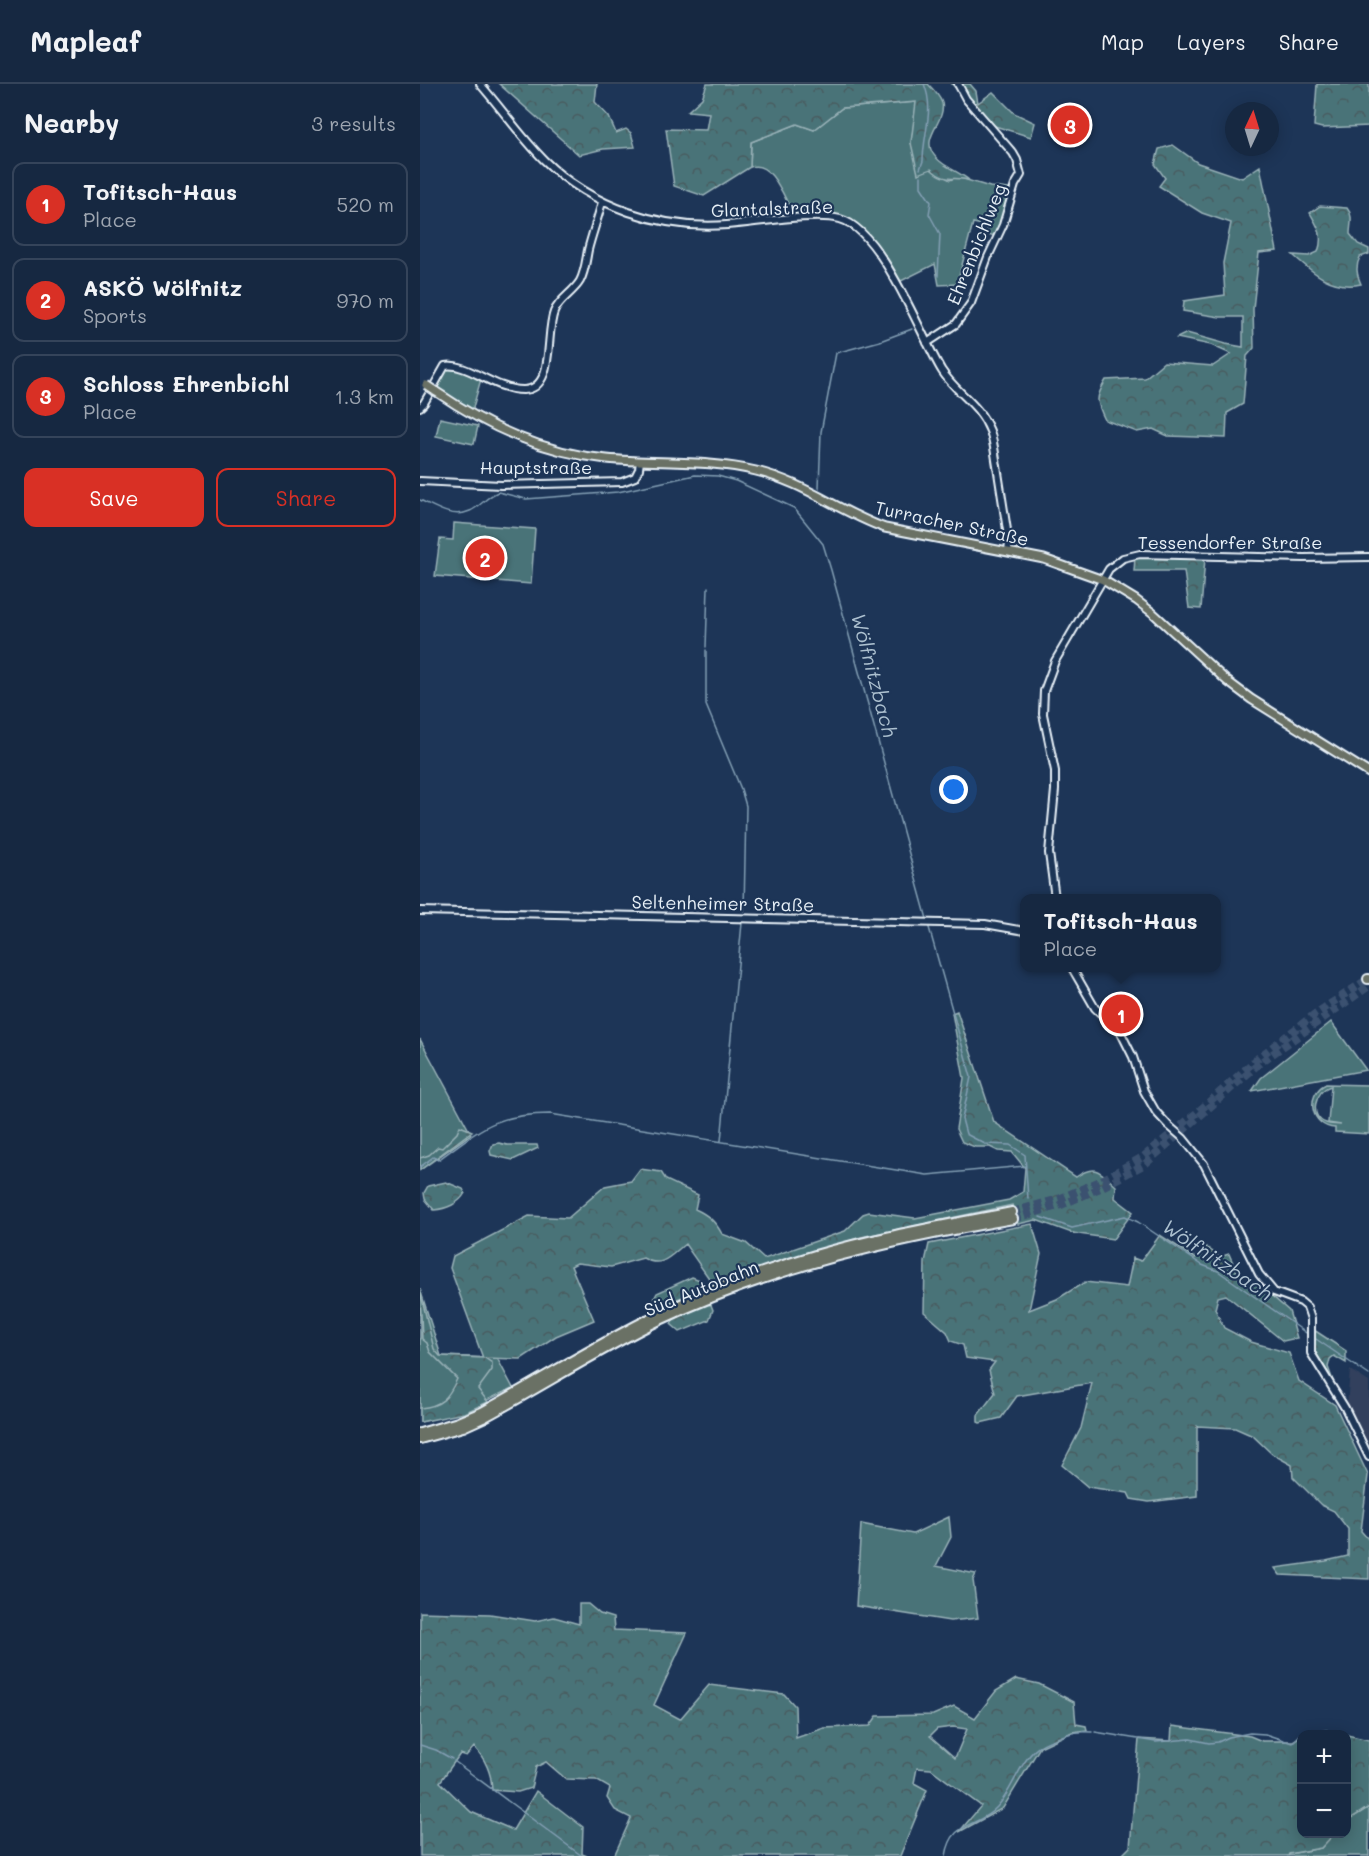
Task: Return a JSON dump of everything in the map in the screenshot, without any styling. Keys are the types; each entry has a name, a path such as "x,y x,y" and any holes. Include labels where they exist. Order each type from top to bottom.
{"highway":[{"name":"Süd Autobahn","path":"420,1433 482,1412 621,1333 667,1310 732,1283 815,1255 858,1244 1012,1215 860,1249 733,1289 622,1339 485,1417 463,1427 420,1439"}],"main road":[{"name":"Turracher Straße","path":"423,383 490,425 545,447 586,457 707,464 755,470 802,486 864,520 885,528 1056,562 1103,580 1153,613 1227,681 1251,699 1369,773"}],"street":[{"name":"Glantalstraße","path":"480,84 544,160 574,185 602,202 640,215 694,225 725,226 827,217 850,223 868,241 888,268 944,373 979,411 990,432 1009,543 1008,551"},
{"name":"Ehrenbichlweg","path":"927,343 956,324 971,303 1020,176 1013,153 966,99 958,84"},
{"path":"420,407 445,366 451,365 466,369 510,389 524,390 537,386 545,369 550,328 555,310 582,276 602,202"},
{"name":"Hauptstraße","path":"420,481 501,484 622,482 635,477 640,461"},
{"name":"Tessendorfer Straße","path":"1054,894 1049,853 1055,771 1043,714 1044,691 1055,661 1115,562 1140,554 1304,558 1369,557"},
{"name":"Seltenheimer Straße","path":"420,911 985,924 1020,930"},
{"path":"1074,972 1091,1003 1115,1026 1126,1042 1151,1104 1204,1164 1259,1274 1274,1292 1301,1302 1310,1312 1312,1357 1345,1408 1369,1456"}],"shaded area":[{"path":"1350,1370 1369,1382 1369,1451 1347,1405"}],"green space":[{"path":"499,84 597,84 595,102 609,117 616,133 626,129 631,133 635,147 603,149 579,155"},
{"path":"707,84 928,84 942,103 941,116 930,140 932,152 944,164 969,180 945,178 931,169 918,174 911,143 916,102 842,108 814,130 797,124 751,142 750,167 704,196 674,186 666,129 706,130 709,113 688,111 702,98"},
{"path":"952,84 970,84 976,91 978,103 993,92 1014,113 1035,123 1031,137 985,123"},
{"path":"1317,84 1369,84 1369,126 1322,128 1314,126"},
{"path":"917,102 911,143 931,169 950,180 957,177 1011,191 996,236 987,234 987,226 973,223 957,284 939,285 935,264 899,282 865,231 847,218 830,211 793,213 771,175 758,166 750,167 751,142 797,124 814,130 842,108"},
{"path":"1173,145 1198,163 1242,178 1260,166 1277,251 1259,253 1253,309 1254,348 1247,356 1243,404 1227,413 1226,438 1168,436 1153,429 1137,432 1105,420 1098,404 1098,396 1106,380 1145,378 1164,362 1213,366 1231,354 1211,345 1177,338 1187,333 1243,347 1243,317 1220,317 1183,311 1184,301 1225,295 1223,263 1231,223 1202,213 1159,186 1165,178 1155,164 1159,149"},
{"path":"1320,206 1347,208 1351,217 1350,234 1358,244 1369,249 1369,254 1360,257 1357,264 1361,284 1341,285 1324,279 1293,255 1309,256 1318,252 1320,236 1310,213"},
{"path":"459,368 481,379 472,411 435,387 446,369"},
{"path":"440,418 478,426 474,444 436,436"},
{"path":"454,523 535,529 531,584 435,576 440,539 453,540"},
{"path":"1135,558 1205,558 1201,609 1189,608 1184,571 1134,571"},
{"path":"957,1011 994,1122 1076,1177 1088,1171 1098,1171 1116,1186 1115,1198 1133,1212 1113,1239 1072,1233 1036,1220 1018,1224 1013,1205 861,1237 713,1284 685,1244 661,1262 643,1258 611,1267 577,1263 571,1266 594,1320 556,1336 521,1359 485,1358 492,1363 492,1370 478,1389 488,1402 464,1413 420,1422 420,1408 443,1400 457,1379 430,1352 427,1343 422,1339 420,1291 434,1349 440,1356 483,1358 450,1268 453,1256 529,1216 568,1218 605,1186 631,1181 640,1169 661,1172 666,1180 698,1195 695,1209 711,1219 722,1234 746,1243 764,1259 845,1231 863,1214 869,1212 915,1218 1009,1200 1023,1192 1025,1168 1012,1152 998,1151 990,1147 975,1147 962,1142 956,1129 964,1078 952,1013"},
{"path":"1331,1022 1366,1070 1252,1091 1261,1078"},
{"path":"420,1039 471,1134 420,1170"},
{"path":"1326,1084 1369,1085 1369,1134 1335,1132 1335,1128 1320,1122 1313,1110 1315,1095","holes":["1331,1086 1328,1123 1341,1125 1328,1124 1320,1120 1315,1110 1321,1093 1325,1088"]},
{"path":"460,1126 472,1131 420,1170 420,1158 429,1155 438,1147 442,1148 457,1133"},
{"path":"493,1144 537,1145 538,1148 513,1160 491,1155"},
{"path":"446,1182 463,1189 465,1193 452,1205 434,1210 425,1199 424,1193 428,1186"},
{"path":"1032,1224 1041,1254 1029,1310 1057,1299 1085,1282 1127,1287 1133,1258 1141,1261 1160,1235 1195,1258 1206,1247 1220,1257 1229,1254 1240,1279 1247,1284 1257,1283 1289,1311 1297,1338 1283,1341 1226,1295 1218,1297 1215,1309 1224,1328 1251,1342 1289,1353 1299,1381 1335,1405 1368,1475 1361,1531 1369,1540 1369,1579 1280,1575 1275,1568 1348,1556 1348,1529 1334,1511 1321,1505 1293,1477 1292,1465 1272,1454 1253,1436 1235,1428 1197,1426 1197,1496 1149,1502 1131,1499 1128,1493 1088,1487 1062,1465 1081,1428 1092,1383 1017,1396 1001,1418 978,1422 978,1415 995,1393 989,1370 995,1362 966,1358 963,1345 951,1341 947,1332 924,1312 925,1262 929,1244"},
{"path":"692,1277 700,1280 703,1289 662,1305 654,1299 657,1293"},
{"path":"420,1289 441,1356 497,1358 513,1388 464,1411 420,1422"},
{"path":"707,1304 711,1305 713,1310 709,1320 680,1332 671,1324 674,1319"},
{"path":"1314,1330 1346,1351 1346,1363 1334,1356 1330,1359 1328,1367 1333,1381 1314,1350"},
{"path":"949,1517 951,1537 936,1566 976,1574 973,1580 978,1618 950,1621 856,1606 861,1524 913,1534"},
{"path":"579,1604 588,1604 600,1614 613,1618 614,1630 687,1633 654,1705 680,1719 709,1685 784,1694 795,1706 796,1738 824,1728 870,1726 877,1716 933,1715 954,1706 975,1718 996,1691 1016,1679 1039,1684 1074,1702 1076,1724 1086,1726 1087,1730 1072,1732 1040,1747 1003,1808 959,1832 981,1806 931,1769 917,1768 914,1783 927,1790 900,1856 614,1856 631,1818 615,1810 607,1798 610,1788 596,1780 566,1779 546,1762 536,1767 531,1788 518,1792 492,1790 487,1767 474,1747 466,1756 460,1754 440,1782 471,1812 513,1830 536,1791 583,1827 582,1854 587,1856 420,1856 420,1612 490,1614 535,1621 554,1617 579,1624","holes":["953,1727 967,1729 955,1758 930,1736 937,1729"]},
{"path":"1172,1726 1250,1736 1262,1741 1293,1741 1297,1738 1297,1838 1330,1838 1321,1848 1288,1856 1121,1856 1130,1847 1139,1739 1171,1741"},
{"path":"1351,1736 1369,1740 1369,1807 1351,1818"},
{"path":"1369,1807 1369,1856 1288,1856 1321,1848 1330,1838 1351,1838 1351,1818"}],"waterway":[{"path":"920,169 929,113 924,84"},
{"path":"921,176 921,187 931,202 929,214 940,234 938,276"},
{"path":"819,488 821,432 836,353 880,341 912,329"},
{"name":"Wölfnitzbach","path":"420,500 457,514 474,509 498,492 526,499 618,492 695,475 718,476 736,481 794,508 823,544 927,919"},
{"path":"706,647 708,587"},
{"path":"706,650 706,705 746,806 744,911"},
{"path":"721,1141 742,923"},
{"name":"Wölfnitzbach","path":"928,924 971,1077 962,1119 966,1134 985,1144 1010,1145 1025,1155 1028,1199"},
{"path":"420,1167 433,1157 438,1160 489,1125 501,1120 550,1114 927,1175 1026,1166"},
{"name":"Wölfnitzbach","path":"1040,1217 1072,1228 1125,1216 1138,1222 1202,1265 1218,1271 1309,1335"},
{"name":"Wölfnitzbach","path":"1313,1337 1369,1375"},
{"path":"946,1856 949,1844 960,1830 989,1814 1003,1800 1028,1757 1035,1750 1045,1743 1068,1734 1092,1732"},
{"path":"1095,1732 1156,1742 1190,1739 1209,1743 1250,1733 1265,1734 1292,1743 1297,1738"},
{"path":"420,1745 436,1750 452,1759"},
{"path":"454,1761 582,1856"}],"tunnel":[{"path":"1012,1212 1059,1199 1100,1181 1143,1157 1258,1058 1315,1014 1368,979"},
{"path":"1013,1219 1061,1205 1100,1188 1145,1164 1261,1062 1369,986"}],"place":[{"name":"Schloss Ehrenbichl","path":"1070,125"},
{"name":"ASKÖ Wölfnitz","path":"485,558"},
{"name":"Tofitsch-Haus","path":"1121,1014"}]}
